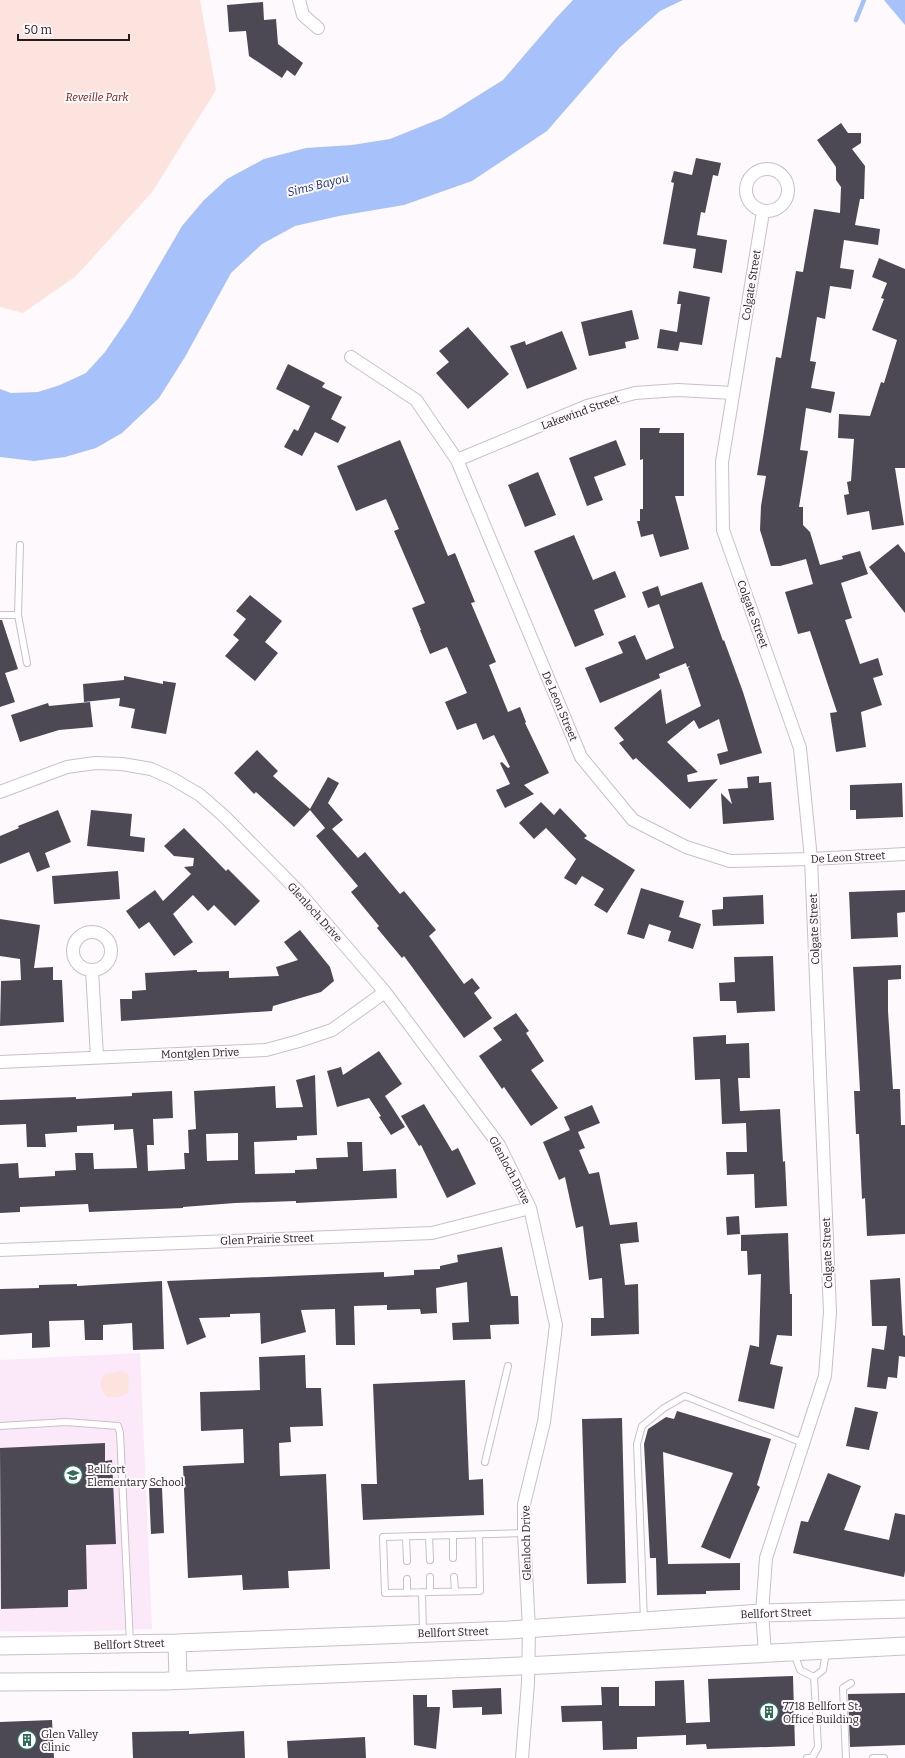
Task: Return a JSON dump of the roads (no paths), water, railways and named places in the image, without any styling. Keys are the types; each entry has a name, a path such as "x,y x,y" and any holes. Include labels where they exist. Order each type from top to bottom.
{"main road":[{"name":"Bellfort Street","path":"0,1646 177,1643 529,1629 762,1613 905,1610"},
{"path":"177,1643 178,1680"},
{"path":"0,1682 134,1682 528,1666 905,1646"}],"street":[{"path":"299,0 304,15 318,28"},
{"name":"Colgate Street","path":"763,212 722,462 723,530 800,748 811,859 830,1312 825,1376 766,1558 762,1613 765,1653"},
{"name":"De Leon Street","path":"351,357 416,400 457,460 581,757 633,820 686,847 730,861 811,859 905,854"},
{"name":"Lakewind Street","path":"457,460 587,406 635,393 678,390 733,393"},
{"name":"Glenloch Drive","path":"0,792 50,772 67,767 95,763 122,764 151,769 173,779 200,795 225,817 299,892 385,992 499,1145 530,1208 556,1325 544,1422 524,1504 529,1629 522,1758"},
{"path":"92,970 97,1057"},
{"name":"Montglen Drive","path":"0,1062 266,1050 332,1030 385,992"},
{"name":"Glen Prairie Street","path":"0,1250 432,1233 530,1208"}],"lane":[{"path":"20,545 18,615 27,663"},
{"path":"0,615 18,615"},
{"path":"485,1462 508,1366"},
{"path":"644,1621 637,1444 642,1426 664,1408 685,1396 804,1443"},
{"path":"0,1426 66,1422 118,1426 120,1433 130,1644"},
{"path":"478,1535 480,1591 385,1593 383,1537 524,1533"},
{"path":"453,1535 453,1558"},
{"path":"429,1536 430,1560"},
{"path":"406,1537 406,1561"},
{"path":"430,1577 430,1592"},
{"path":"454,1577 455,1591"},
{"path":"407,1579 407,1593"},
{"path":"422,1592 423,1633"},
{"path":"814,1677 823,1670 827,1650"},
{"path":"793,1652 800,1670 814,1677"},
{"path":"808,1758 812,1758 818,1747 814,1677"},
{"path":"846,1758 843,1688 851,1683"},
{"path":"873,1758 884,1758"}],"water":[{"name":"Sims Bayou","path":"573,0 683,0 660,11 620,47 547,131 472,181 404,205 339,216 295,226 262,244 231,273 185,357 159,398 122,433 96,448 65,457 34,461 0,457 0,389 11,393 38,392 60,385 86,373 105,352 129,317 182,226 204,200 227,179 264,159 306,148 352,145 390,139 442,118 503,80"},
{"path":"884,0 905,0 905,25"}],"waterway":[{"path":"856,20 864,0"}],"place":[{"name":"Bellfort Elementary School","path":"73,1475"},
{"name":"7718 Bellfort St. Office Building","path":"769,1712"},
{"name":"Glen Valley Clinic","path":"27,1740"}],"park label":[{"name":"Reveille Park","path":"97,97"}]}
